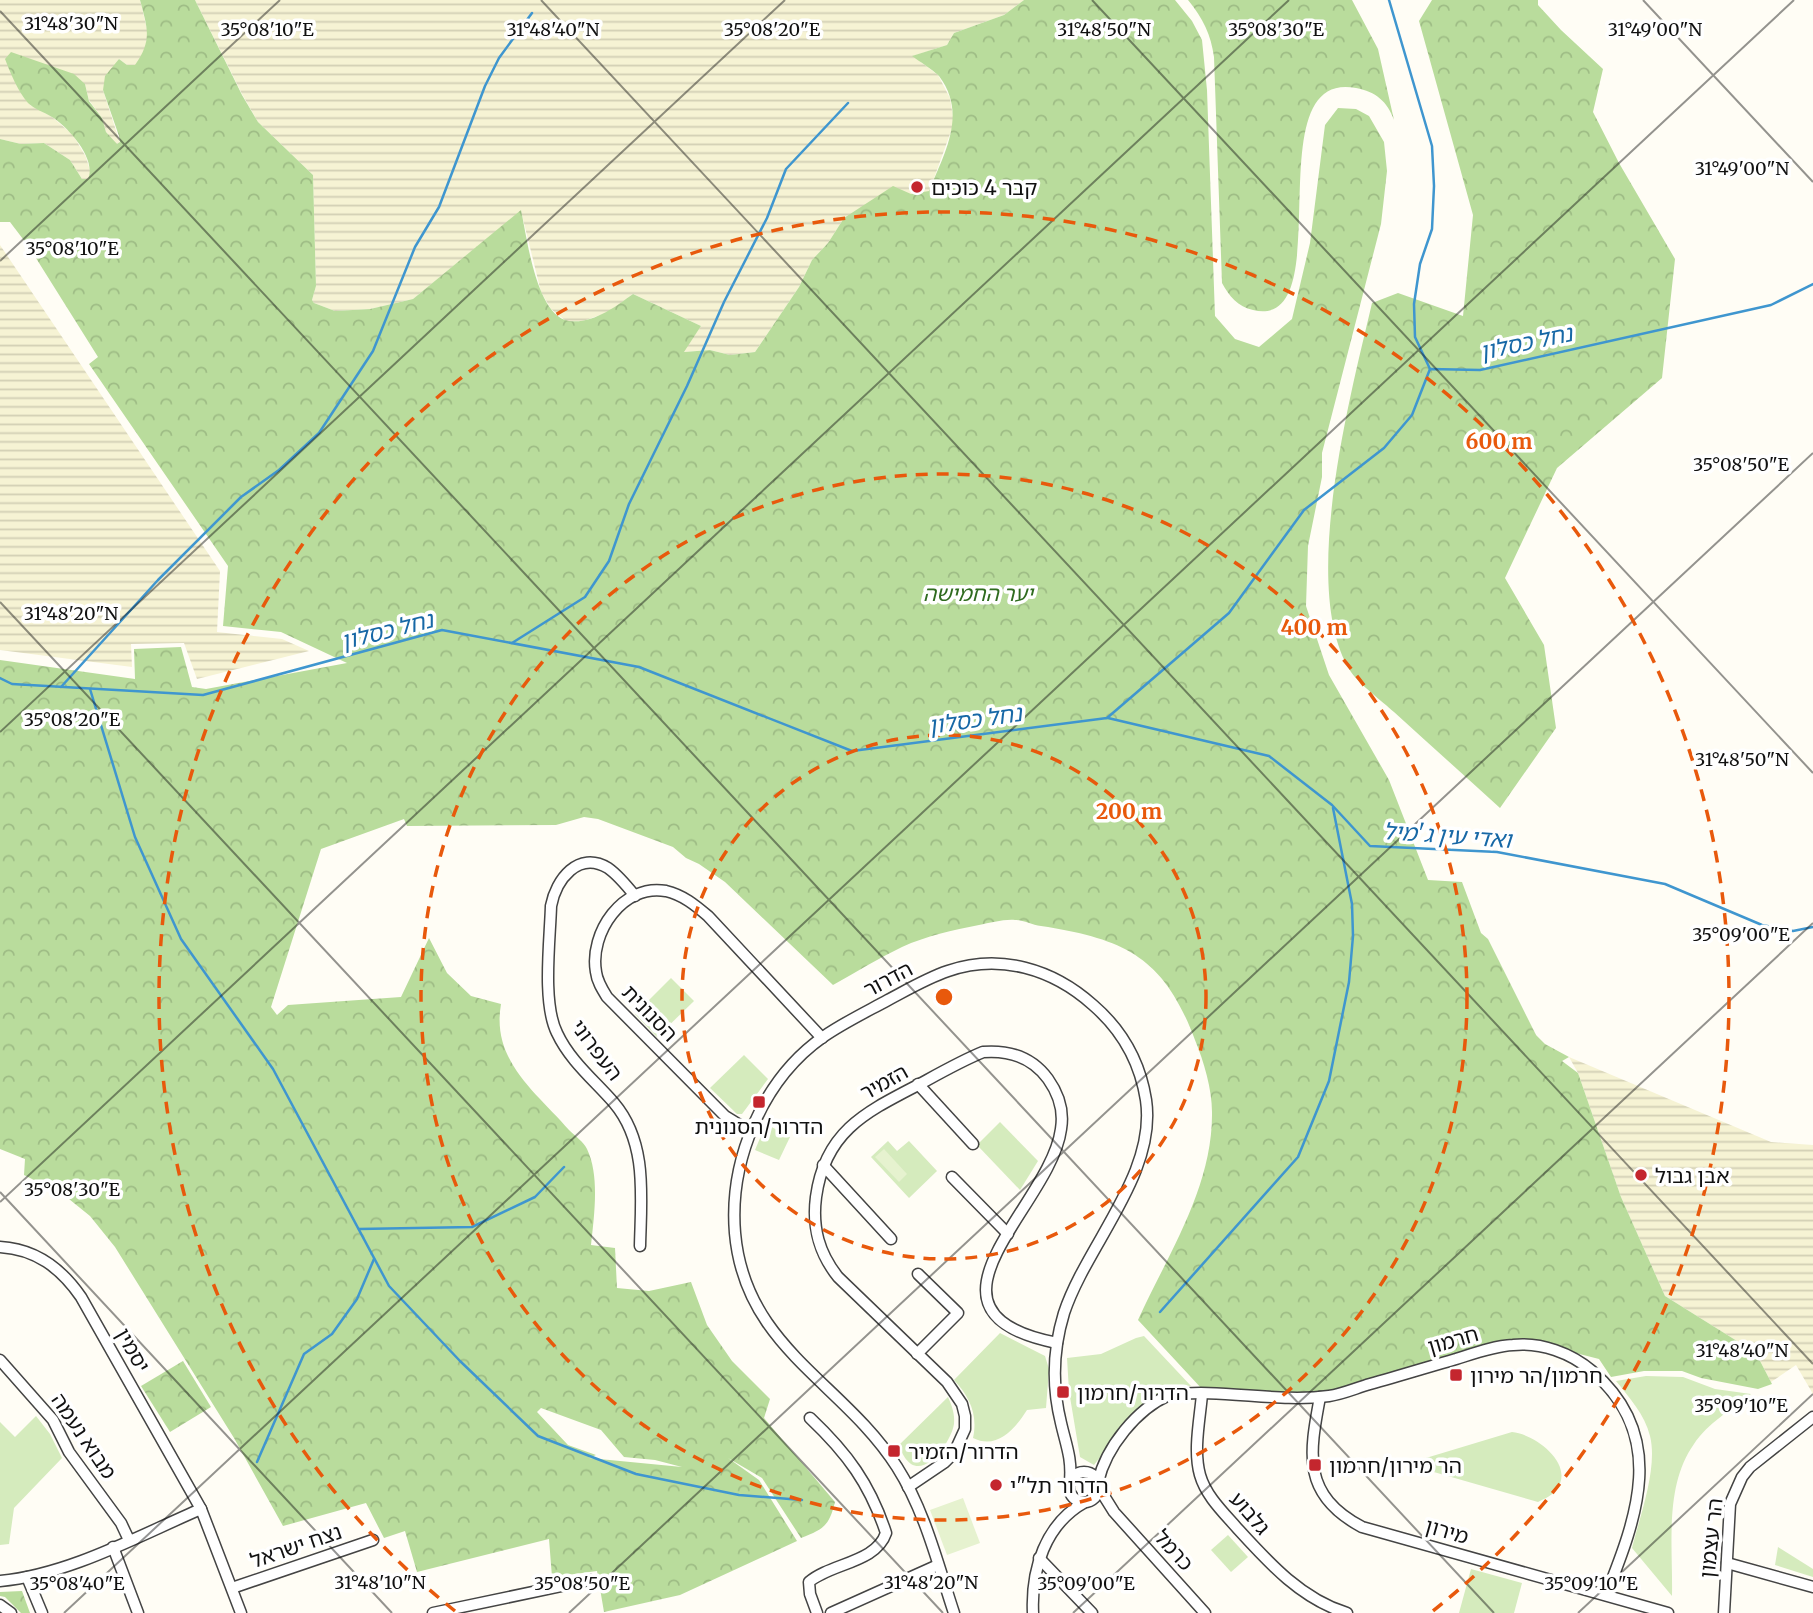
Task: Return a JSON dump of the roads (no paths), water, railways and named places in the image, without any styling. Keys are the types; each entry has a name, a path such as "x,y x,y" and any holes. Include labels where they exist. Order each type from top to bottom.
{"street":[{"name":"העפרוני","path":"635,896 609,869 597,863 585,863 573,868 562,878 554,891 551,906 549,1000 556,1032 575,1060 615,1104 632,1129 639,1162 640,1247"},
{"path":"635,896 648,891 664,891 690,901 708,916 822,1038"},
{"name":"הסנונית","path":"635,896 614,911 601,932 595,959 596,974 601,987 607,997 725,1116 751,1132"},
{"name":"הדרור","path":"954,1613 908,1487 898,1469 869,1431 776,1337 752,1297 738,1255 734,1211 739,1163 751,1132 788,1070 822,1038 919,983 947,971 991,963 1037,970 1059,981 1079,993 1116,1028 1129,1048 1143,1083 1148,1123 1145,1144 1134,1175 1081,1273 1065,1311 1057,1343 1056,1401 1071,1459 1070,1486"},
{"name":"הזמיר","path":"908,1487 945,1462 954,1452 965,1429 965,1416 956,1394 827,1263 816,1234 814,1220 817,1186 823,1165 842,1134 855,1121 872,1108 982,1052 997,1051 1030,1060 1051,1083 1059,1098 1062,1115 1058,1144 988,1272 985,1284 991,1309 1008,1328 1020,1334 1057,1343"},
{"path":"918,1084 973,1144"},
{"path":"823,1165 891,1239"},
{"path":"953,1177 1008,1234"},
{"name":"יסמין","path":"0,1247 35,1255 60,1270 71,1282 201,1508 241,1613"},
{"path":"917,1354 957,1313 918,1274"},
{"name":"חרמון","path":"1099,1485 1106,1459 1136,1417 1154,1401 1169,1395 1320,1397 1511,1345 1551,1349 1578,1360 1611,1390 1628,1416 1639,1448 1641,1478 1638,1498 1622,1555 1606,1595"},
{"name":"מבוא נעמה","path":"0,1360 53,1420 69,1452 121,1523 129,1539"},
{"name":"גלבוע","path":"1202,1394 1199,1474 1210,1496 1284,1577 1324,1604 1347,1613"},
{"name":"מירון","path":"1320,1397 1312,1442 1317,1482 1334,1509 1354,1523 1668,1613"},
{"name":"הר עצמון","path":"1724,1613 1730,1504 1742,1477 1750,1467 1813,1417"},
{"path":"810,1418 832,1439 858,1472 870,1492 886,1533 881,1543 862,1557 835,1567 809,1582 817,1613"},
{"path":"1064,1517 1097,1495 1099,1485 1096,1477 1071,1459"},
{"name":"חרמון","path":"1086,1472 1106,1459"},
{"path":"1033,1613 1033,1583 1039,1558 1064,1517 1070,1486 1076,1474 1086,1472"},
{"name":"כרמל","path":"1099,1485 1114,1513"},
{"path":"1070,1486 1074,1499 1087,1502"},
{"name":"כרמל","path":"1087,1502 1102,1504 1114,1513 1205,1613"},
{"path":"0,1581 27,1577 79,1561 201,1508"},
{"name":"נצח ישראל","path":"232,1588 373,1540"},
{"path":"113,1546 138,1613"},
{"path":"1039,1558 1092,1613"},
{"path":"1727,1563 1813,1587"},
{"path":"831,1613 938,1565"},
{"path":"27,1577 42,1613"},
{"path":"433,1613 590,1580"},
{"path":"0,1605 11,1613"}],"waterway":[{"path":"1389,0 1432,146 1432,229 1420,264 1414,304 1415,337 1430,369"},
{"path":"61,687 158,580 241,497 279,470 319,433 373,351 415,247 439,207 485,86 499,58 532,13"},
{"path":"512,643 585,597 609,561 629,504 687,386 724,302 767,218 786,169 848,103"},
{"name":"נחל כסלון","path":"0,678 12,684 203,695 442,630 639,667 852,751 1107,718 1229,613 1304,510 1384,448 1412,415 1430,369 1480,370 1771,305 1813,284"},
{"path":"90,689 135,837 181,939 273,1069 389,1286 460,1361 538,1436 636,1474 739,1495 802,1500"},
{"name":"ואדי עין ג'מיל","path":"1108,718 1269,756 1332,805 1370,846 1497,852 1665,884 1762,925 1793,931 1813,927"},
{"path":"1160,1312 1298,1157 1329,1081 1349,982 1353,936 1352,904 1333,808"},
{"path":"359,1229 472,1227 535,1197 564,1167"},
{"path":"257,1462 304,1354 332,1334 357,1299 374,1259"}],"place":[{"name":"קבר 4 כוכים","path":"917,187"},
{"name":"הדרור/הסנונית","path":"759,1102"},
{"name":"אבן גבול","path":"1641,1175"},
{"name":"חרמון/הר מירון","path":"1456,1375"},
{"name":"הדרור/חרמון","path":"1063,1392"},
{"name":"הדרור/הזמיר","path":"894,1451"},
{"name":"הר מירון/חרמון","path":"1315,1465"},
{"name":"הדרור תל\"י","path":"996,1485"}],"park label":[{"name":"יער החמישה","path":"978,593"}]}
